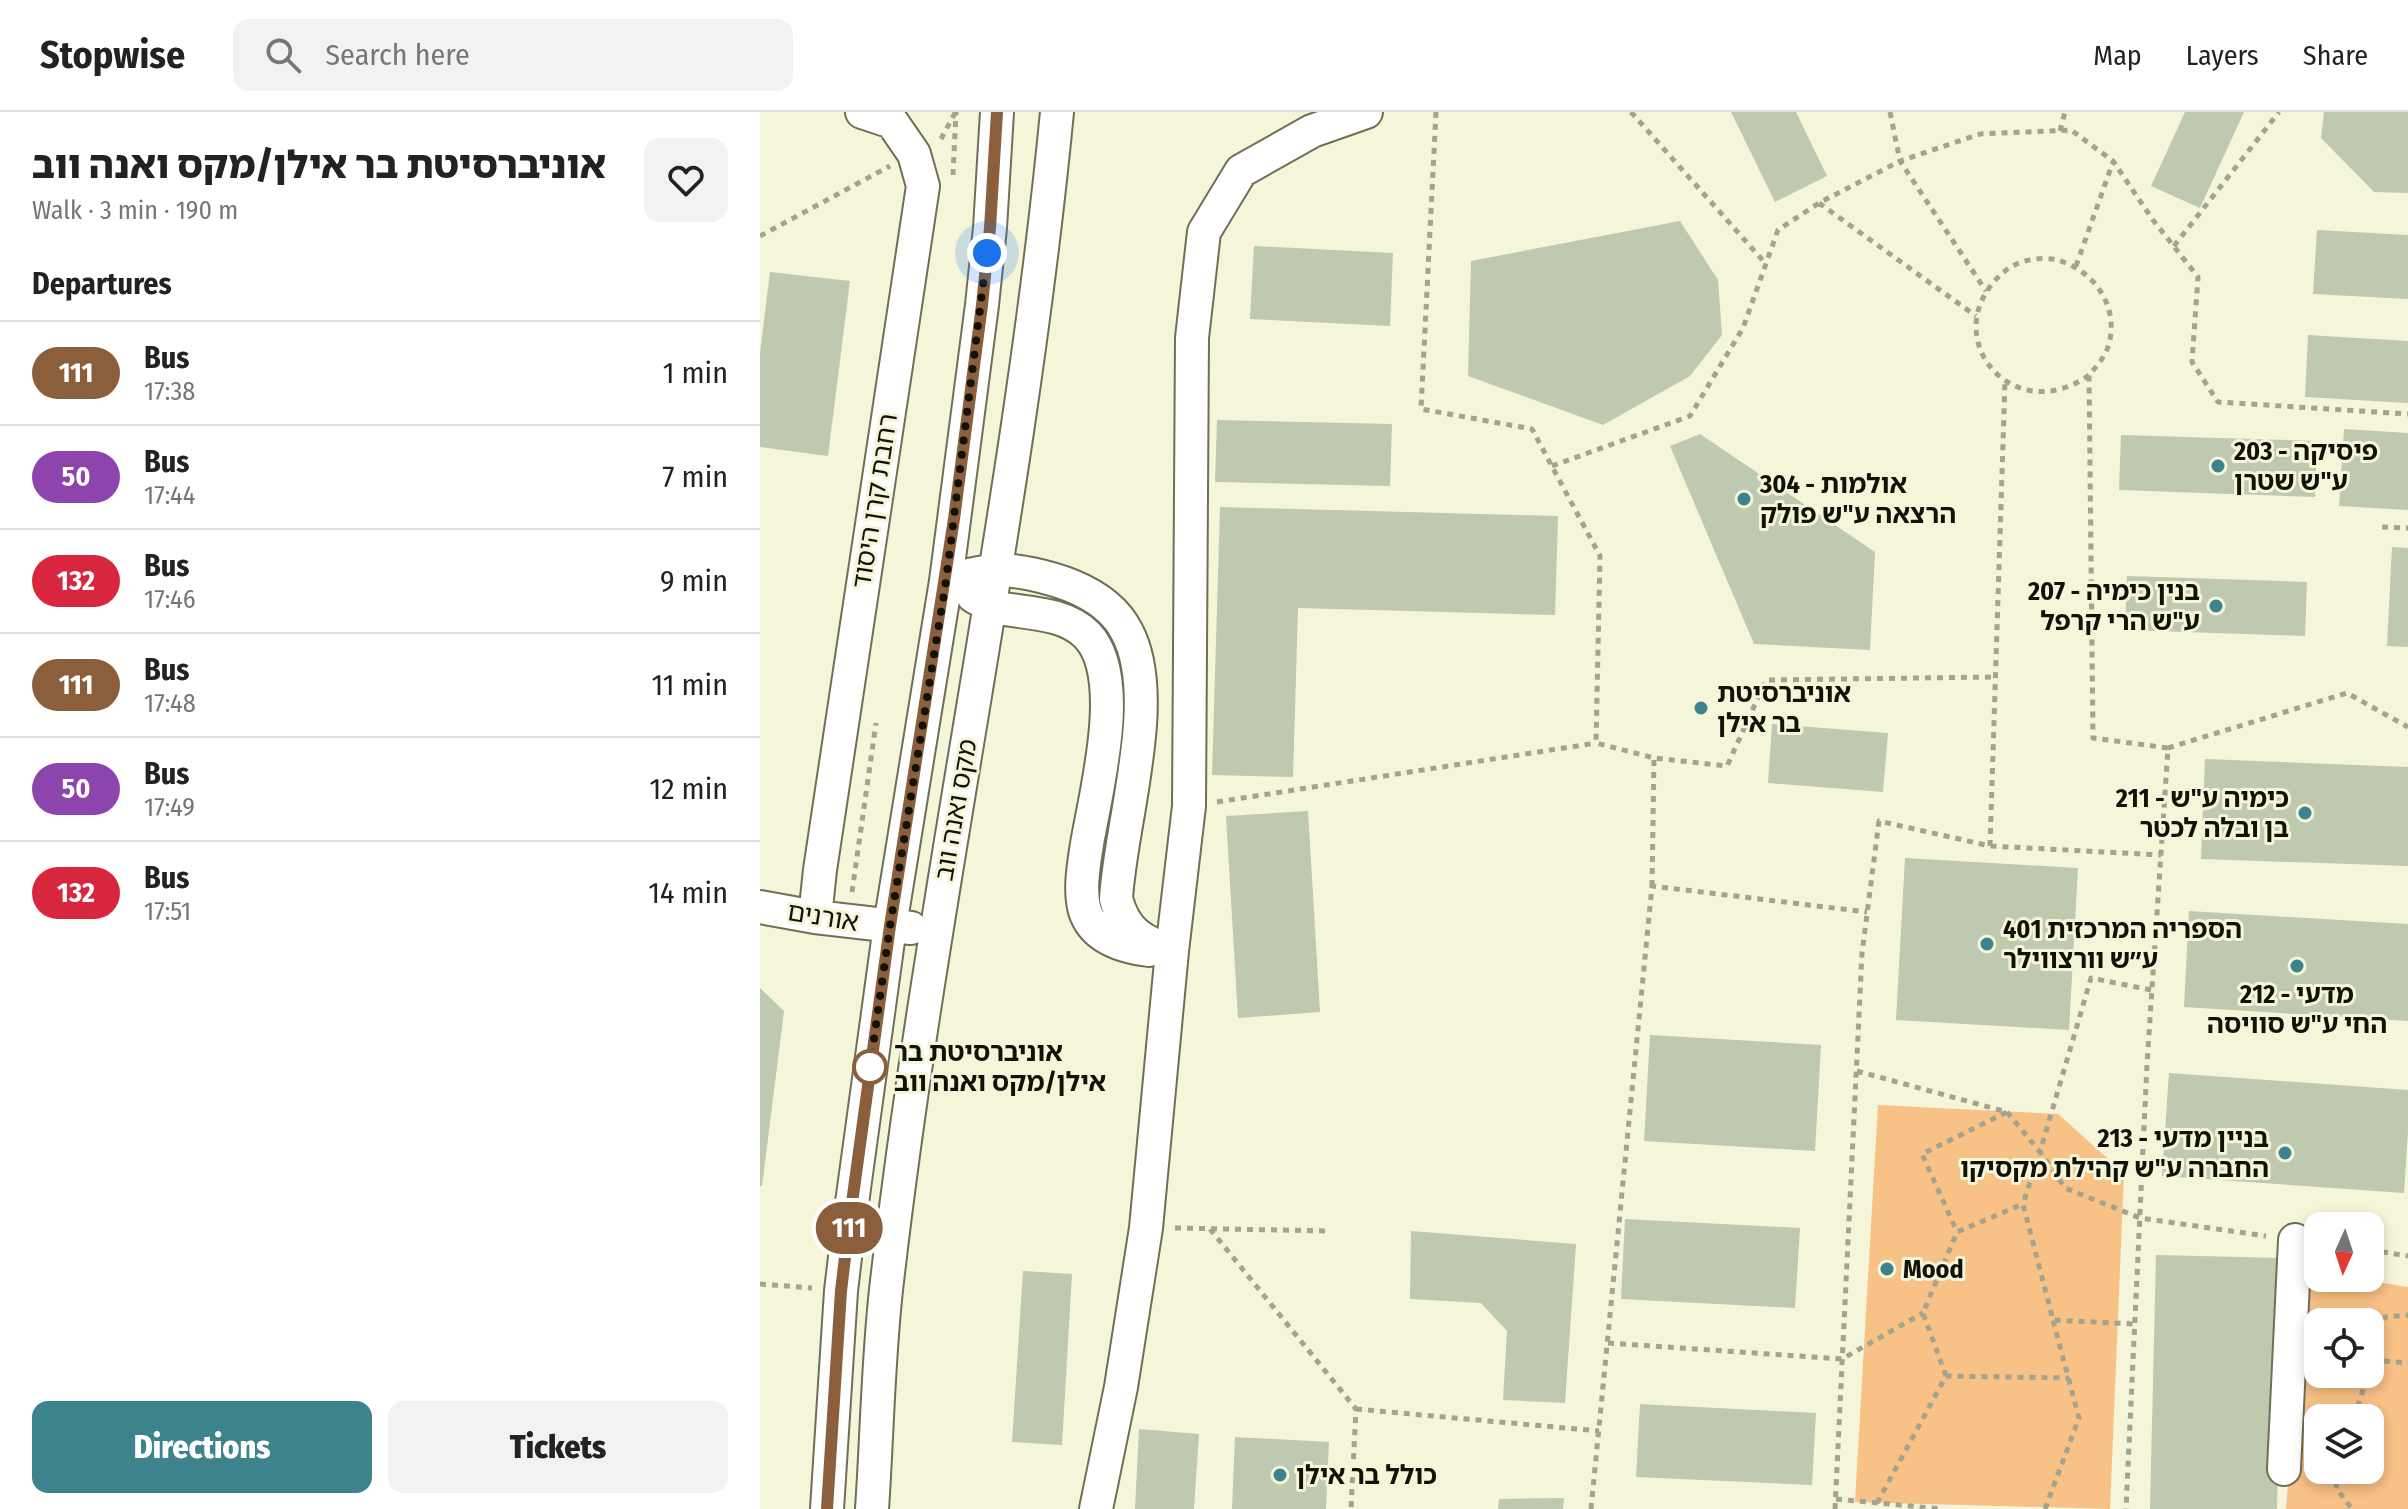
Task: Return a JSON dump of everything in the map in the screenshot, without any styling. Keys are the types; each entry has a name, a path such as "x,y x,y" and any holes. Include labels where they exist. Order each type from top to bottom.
{"street":[{"name":"רחבת קרן היסוד","path":"815,917 923,186 914,154 892,122 862,112"},
{"name":"מקס ואנה ווב","path":"827,1509 841,1291 890,926 946,581 982,305 997,112"},
{"name":"מקס ואנה ווב","path":"872,1509 886,1293 935,931 991,607 1035,311 1057,112"},
{"path":"1096,1509 1121,1387 1146,1228 1189,806 1192,338 1204,232 1241,171 1312,131 1366,112"},
{"path":"946,581 996,570 1057,580 1083,591 1109,608 1127,632 1139,664 1142,697 1116,899 1125,923 1136,934 1150,945 1172,951"},
{"path":"946,581 991,607 1067,621 1087,635 1101,655 1107,682 1108,711 1084,864 1085,911 1095,929 1117,943 1138,949 1172,951"},
{"name":"אורנים","path":"760,907 815,917 935,931"},
{"path":"2284,1469 2295,1240"}],"path":[{"path":"760,236 940,140 955,112"},
{"path":"1436,112 1421,409 1532,429 1600,556 1596,743"},
{"path":"1631,112 1766,264"},
{"path":"1890,112 1900,161 1986,291"},
{"path":"2060,131 2065,112"},
{"path":"2174,246 2279,112"},
{"path":"1552,466 1690,416 1743,328 1778,230 1819,203 1900,161 1980,134 2071,130 2113,161 2198,277 2192,362 2218,402 2408,414"},
{"path":"2076,266 2113,161"},
{"path":"1819,203 1976,316"},
{"path":"2054,259 2076,266 2094,280 2106,299 2111,322 2109,344 2102,361 2075,386 2057,392 2039,393 2005,381 1991,369 1981,353 1977,336 1976,316 1986,291 2010,267 2031,260 2054,259"},
{"path":"2089,375 2093,738 2168,748 2347,693 2408,727"},
{"path":"1990,846 2005,381"},
{"path":"2382,527 2408,528"},
{"path":"1189,806 1596,743 1654,758 1727,766 1766,680 1995,677"},
{"path":"2126,1509 2151,990 2168,748"},
{"path":"1591,1509 1652,886 1654,758"},
{"path":"1835,1509 1862,953 1879,821 1990,846 2161,855"},
{"path":"1652,886 1867,912"},
{"path":"2045,1509 2079,1418 2023,1204 2091,978 2151,990"},
{"path":"1857,1071 2007,1112 2065,1188 2140,1218 2295,1240"},
{"path":"1957,1232 1922,1154 2007,1112"},
{"path":"1608,1343 1842,1359 1923,1313 1957,1232 2023,1204"},
{"path":"1146,1228 1330,1231"},
{"path":"1210,1229 1356,1409 1351,1509"},
{"path":"2384,1252 2408,1256"},
{"path":"760,1284 841,1291"},
{"path":"1877,1503 1946,1376 1923,1313"},
{"path":"2384,1320 2385,1317 2408,1315"},
{"path":"2053,1320 2135,1324"},
{"path":"2384,1363 2408,1363"},
{"path":"1946,1376 2069,1378"},
{"path":"1356,1409 1599,1431"},
{"path":"2336,1484 2336,1488 2352,1509"},
{"path":"1835,1499 1942,1509"}],"shaded area":[{"path":"1878,1105 2058,1114 2124,1173 2110,1509 1855,1502"},
{"path":"2304,1282 2304,1292 2384,1292 2384,1283 2408,1287 2408,1509 2286,1509"}],"building":[{"path":"1731,112 1796,112 1827,176 1775,202"},
{"path":"2185,112 2244,112 2200,208 2151,186"},
{"path":"2324,112 2408,112 2408,193 2374,192 2321,138"},
{"path":"1680,221 1718,280 1722,335 1690,376 1603,425 1468,376 1471,261"},
{"path":"2317,230 2408,235 2408,299 2313,294"},
{"path":"1254,246 1393,253 1390,326 1250,319"},
{"path":"770,272 850,281 828,456 760,447 760,353"},
{"path":"2308,335 2408,341 2408,403 2305,397"},
{"path":"1217,420 1392,424 1390,486 1215,482"},
{"path":"2344,429 2408,433 2408,510 2339,506"},
{"name":"304 - אולמות הרצאה ע\"ש פולק","path":"1700,434 1875,552 1870,650 1754,644 1670,446"},
{"name":"203 - פיסיקה ע\"ש שטרן","path":"2121,435 2317,441 2315,497 2119,490"},
{"path":"1220,507 1558,516 1555,615 1298,608 1293,777 1212,775"},
{"path":"2392,547 2408,548 2408,647 2387,646"},
{"name":"207 - בנין כימיה ע\"ש הרי קרפל","path":"2127,576 2307,582 2305,636 2125,630"},
{"path":"1772,724 1888,733 1883,792 1768,783"},
{"name":"211 - כימיה ע\"ש בן ובלה לכטר","path":"2205,759 2408,767 2408,866 2201,859"},
{"path":"1308,811 1320,1012 1238,1018 1226,816"},
{"name":"401 הספריה המרכזית ע״ש וורצווילר","path":"1905,858 2078,868 2069,1030 1896,1020"},
{"name":"212 - מדעי החי ע\"ש סוויסה","path":"2189,911 2408,924 2408,1021 2184,1007"},
{"path":"760,988 784,1011 762,1186 760,1186"},
{"path":"1650,1035 1821,1045 1815,1151 1644,1141"},
{"name":"213 - בניין מדעי החברה ע\"ש קהילת מקסיקו","path":"2169,1073 2408,1090 2404,1193 2162,1176"},
{"path":"1625,1219 1800,1228 1795,1308 1621,1299"},
{"path":"1411,1231 1576,1244 1565,1403 1503,1400 1507,1331 1481,1303 1410,1299"},
{"path":"2156,1255 2283,1258 2277,1509 2150,1509"},
{"path":"1023,1271 1072,1274 1062,1445 1012,1442"},
{"path":"1640,1404 1816,1413 1812,1485 1636,1477"},
{"path":"1139,1429 1199,1434 1194,1509 1135,1509"},
{"name":"כולל בר אילן","path":"1235,1437 1329,1442 1326,1509 1232,1509"},
{"path":"1564,1498 1563,1509 1498,1509 1499,1499"}],"bus line":[{"name":"111","path":"827,1509 841,1291 848,1232 890,926 946,581 982,305 997,112"}],"place":[{"name":"203 - פיסיקה ע\"ש שטרן","path":"2218,466"},
{"name":"304 - אולמות הרצאה ע\"ש פולק","path":"1744,499"},
{"name":"207 - בנין כימיה ע\"ש הרי קרפל","path":"2216,606"},
{"name":"אוניברסיטת בר אילן","path":"1701,708"},
{"name":"211 - כימיה ע\"ש בן ובלה לכטר","path":"2305,813"},
{"name":"401 הספריה המרכזית ע״ש וורצווילר","path":"1987,944"},
{"name":"212 - מדעי החי ע\"ש סוויסה","path":"2297,966"},
{"name":"אוניברסיטת בר אילן/מקס ואנה ווב","path":"870,1067"},
{"name":"213 - בניין מדעי החברה ע\"ש קהילת מקסיקו","path":"2285,1153"},
{"name":"Mood","path":"1887,1269"},
{"name":"כולל בר אילן","path":"1280,1475"}],"route":[{"path":"870,1067 946,581 987,253"}]}
